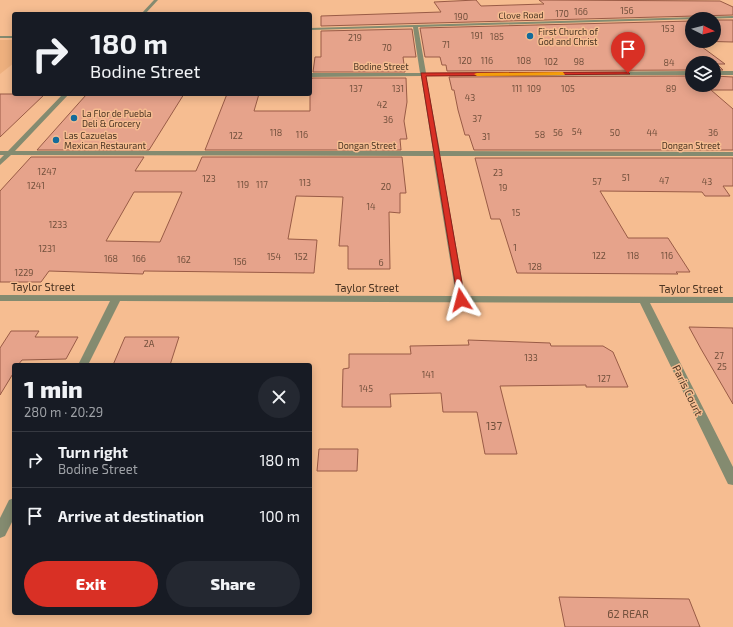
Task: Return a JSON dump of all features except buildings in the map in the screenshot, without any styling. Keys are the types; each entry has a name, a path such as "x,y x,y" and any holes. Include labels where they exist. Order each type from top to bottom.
{"street":[{"path":"145,12 156,0"},
{"name":"Clove Road","path":"312,29 733,17"},
{"path":"415,26 461,300"},
{"path":"0,37 12,37"},
{"name":"Bodine Street","path":"312,75 685,73"},
{"path":"721,73 733,73"},
{"path":"0,162 64,96"},
{"name":"Dongan Street","path":"0,153 733,154"},
{"name":"Taylor Street","path":"0,298 733,300"},
{"path":"84,363 116,299"},
{"name":"Paris Court","path":"644,300 733,480"},
{"path":"0,532 12,508"}],"shaded area":[{"path":"0,40 12,40 12,65 0,74"}],"slow traffic":[{"path":"477,74 563,74"}],"place":[{"name":"First Church of God and Christ","path":"530,36"},
{"name":"La Flor de Puebla Deli & Grocery","path":"74,118"},
{"name":"Las Cazuelas Mexican Restaurant","path":"56,140"}],"route":[{"path":"461,300 423,74 628,73"}]}
